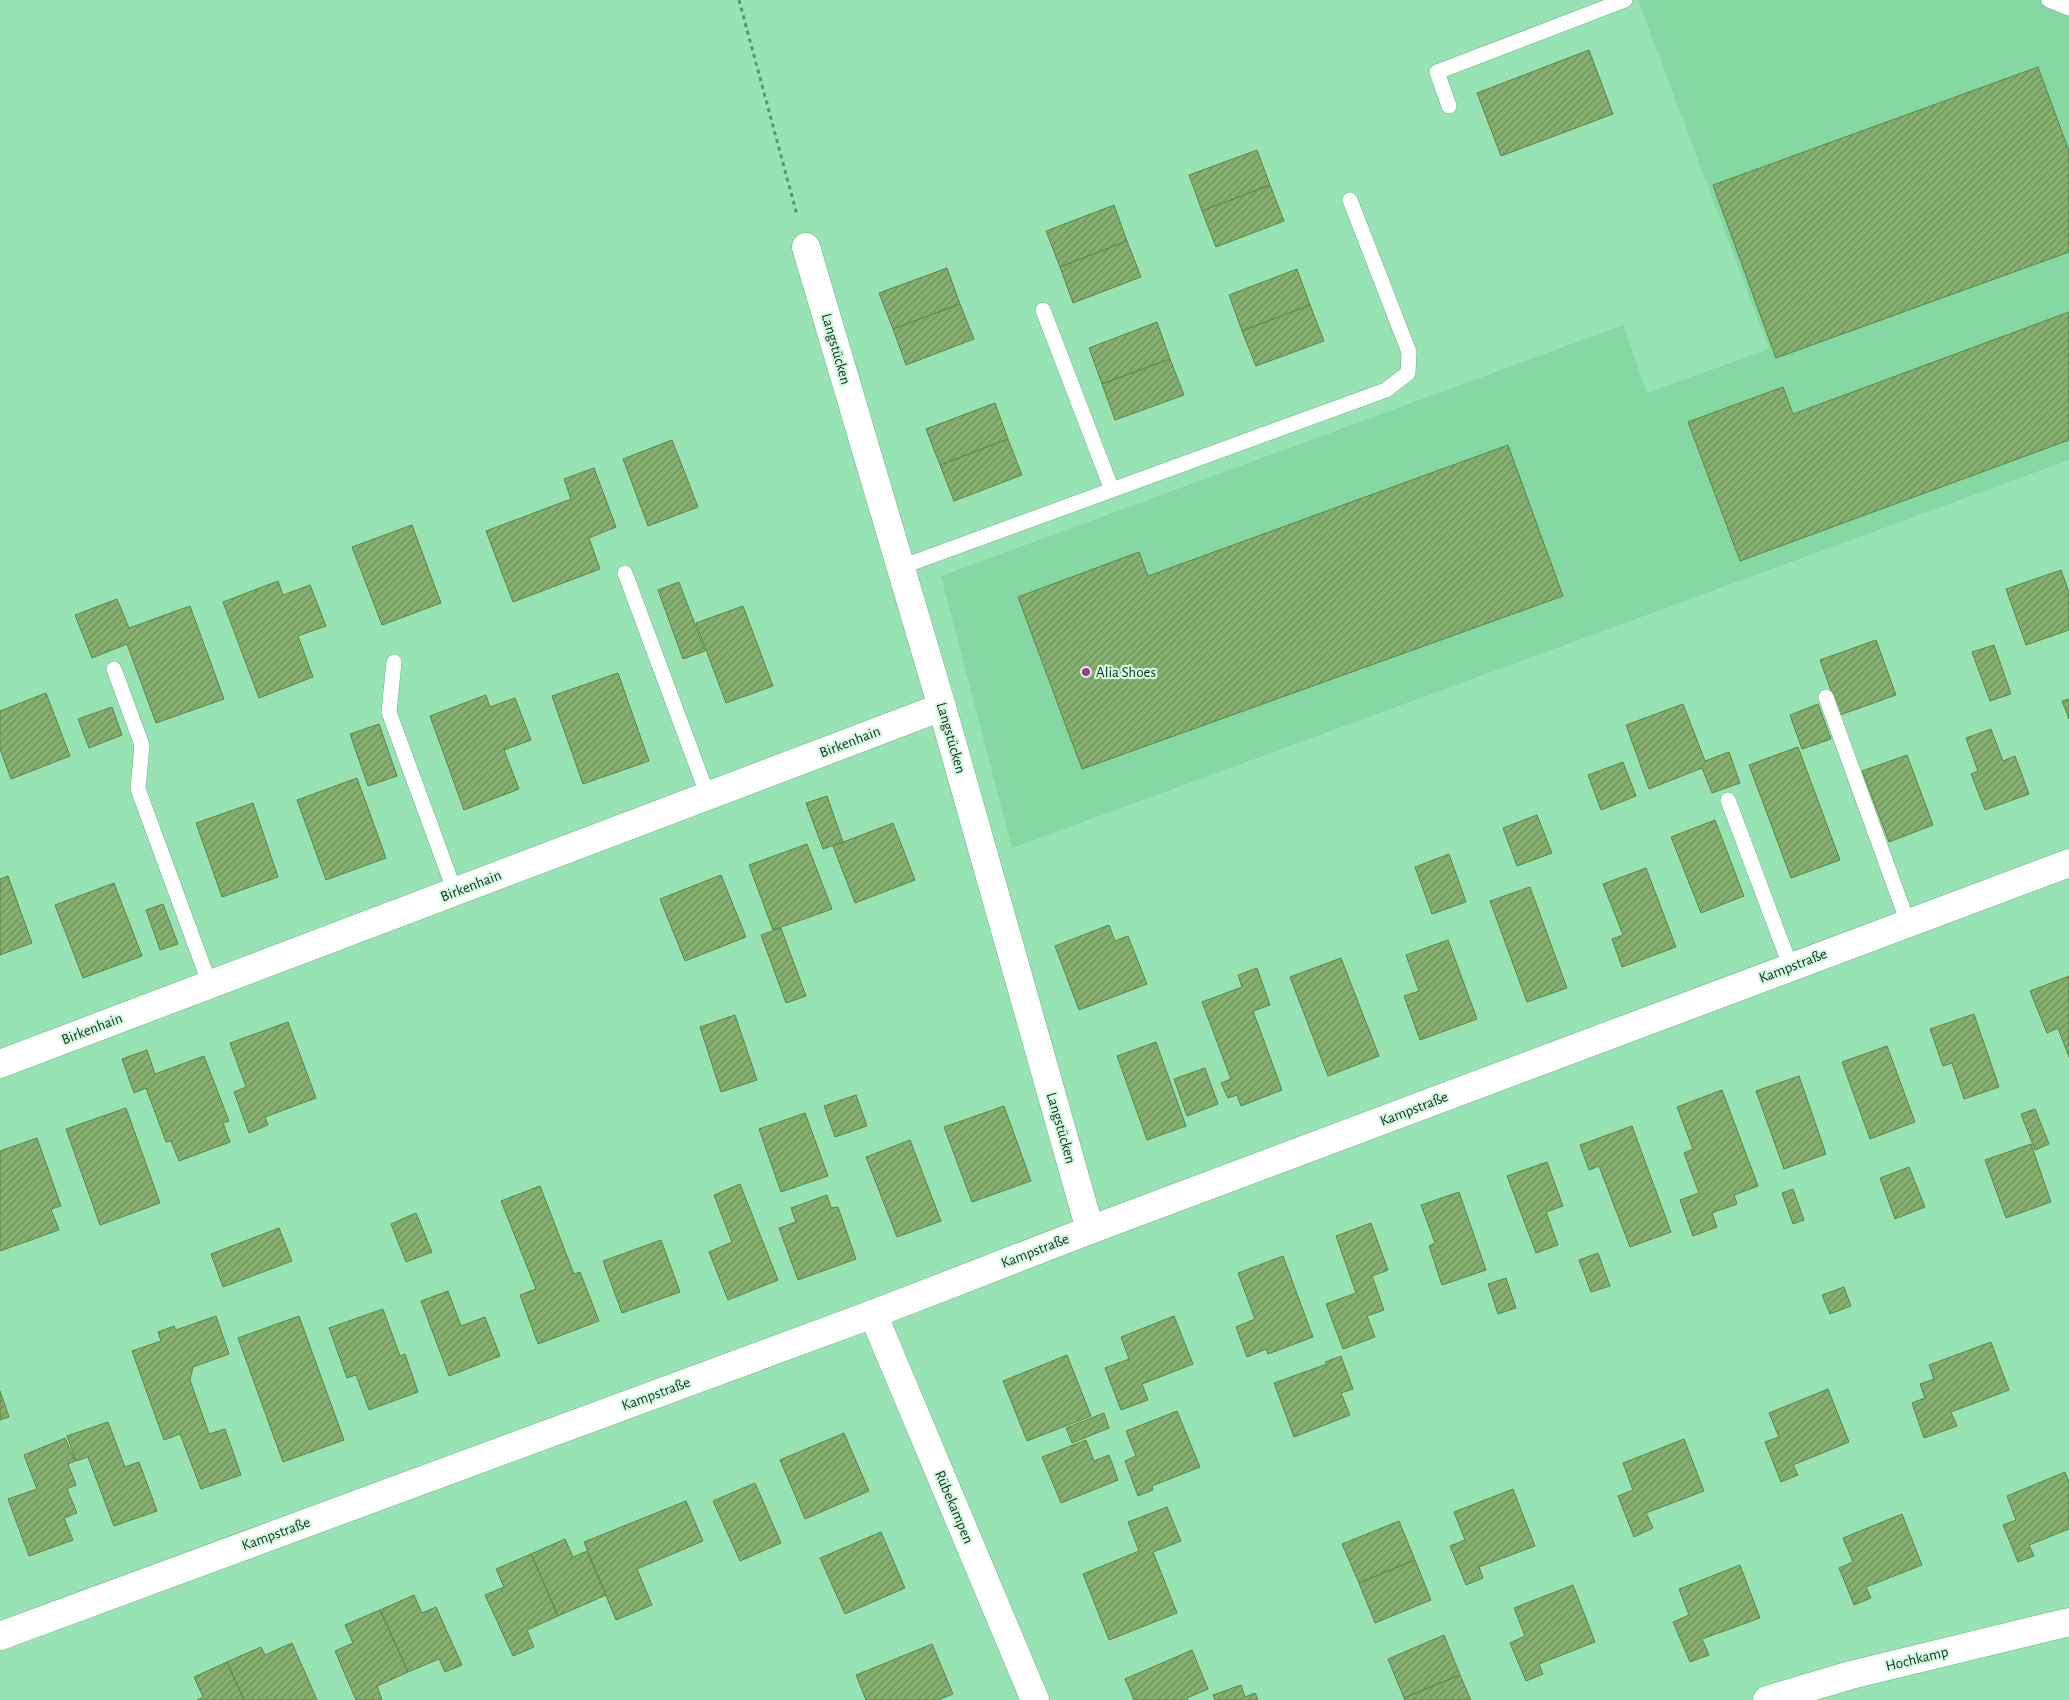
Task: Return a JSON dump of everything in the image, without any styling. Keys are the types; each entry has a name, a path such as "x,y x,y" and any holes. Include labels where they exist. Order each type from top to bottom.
{"street":[{"name":"Langstücken","path":"806,247 942,707 1090,1230"},
{"name":"Birkenhain","path":"0,1064 942,707"},
{"name":"Kampstraße","path":"0,1636 873,1314 1090,1230 2069,863"},
{"name":"Rübekampen","path":"873,1314 1035,1700"},
{"name":"Hochkamp","path":"1767,1700 1851,1675 2069,1622"}],"lane":[{"path":"1449,106 1437,72 1625,0"},
{"path":"2049,0 2069,8"},
{"path":"901,567 1386,390 1408,373 1409,352 1350,200"},
{"path":"1043,310 1112,490"},
{"path":"626,573 708,796"},
{"path":"394,662 389,712 456,892"},
{"path":"114,669 142,744 138,789 210,985"},
{"path":"1826,696 1908,923"},
{"path":"1728,800 1791,968"}],"path":[{"path":"739,0 806,247"}],"shaded area":[{"path":"1638,0 2069,0 2069,460 1012,848 941,576 1623,325 1647,393 1769,349"}],"building":[{"path":"1589,50 1613,114 1501,156 1477,93"},
{"path":"2038,67 2069,151 2069,252 1776,358 1713,185"},
{"path":"1257,150 1270,185 1202,211 1189,175"},
{"path":"1270,185 1284,221 1216,247 1202,211"},
{"path":"1114,205 1127,241 1060,267 1046,231"},
{"path":"1127,241 1141,277 1073,303 1060,267"},
{"path":"947,268 960,304 893,329 879,293"},
{"path":"1297,269 1310,305 1242,331 1229,295"},
{"path":"960,304 974,339 906,365 893,329"},
{"path":"1310,305 1324,341 1256,366 1242,331"},
{"path":"2069,312 2069,440 1740,561 1688,422 1783,387 1793,414"},
{"path":"1157,322 1170,359 1102,384 1089,348"},
{"path":"1170,359 1184,395 1115,420 1102,384"},
{"path":"995,403 1008,439 940,465 926,429"},
{"path":"1008,439 1022,475 954,501 940,465"},
{"path":"672,440 698,507 648,526 623,459"},
{"path":"1508,445 1563,596 1082,769 1018,597 1139,552 1148,576"},
{"path":"594,468 616,527 589,538 600,569 513,602 486,531 571,499 564,479"},
{"path":"412,525 441,603 382,625 352,547"},
{"path":"2061,570 2069,592 2069,630 2026,645 2006,589"},
{"path":"278,581 283,595 310,585 326,626 298,636 313,677 259,698 223,602"},
{"path":"679,582 705,651 683,659 658,590"},
{"path":"117,599 129,628 190,606 224,699 156,723 127,644 92,658 75,615"},
{"path":"743,606 773,686 726,703 696,623"},
{"path":"1876,640 1896,695 1840,715 1820,660"},
{"path":"1994,645 2011,694 1990,701 1972,652"},
{"path":"618,673 649,761 583,784 552,696"},
{"path":"46,693 70,756 11,779 0,749 0,711"},
{"path":"486,695 490,707 515,698 531,740 504,750 519,789 464,810 430,716"},
{"path":"2069,699 2069,719 2062,701"},
{"path":"1683,704 1705,761 1729,752 1740,783 1712,793 1702,768 1649,789 1626,725"},
{"path":"1818,704 1831,739 1802,749 1790,715"},
{"path":"112,707 122,735 89,748 78,719"},
{"path":"379,724 397,776 368,786 350,734"},
{"path":"1991,729 2003,761 2015,756 2029,794 1985,810 1971,774 1978,771 1966,738"},
{"path":"1798,747 1840,860 1791,878 1749,765"},
{"path":"1907,755 1933,825 1889,842 1862,771"},
{"path":"1623,762 1636,796 1601,810 1588,775"},
{"path":"357,778 386,858 326,880 297,800"},
{"path":"827,796 843,842 823,849 806,803"},
{"path":"253,803 278,877 222,897 196,823"},
{"path":"1537,815 1552,853 1517,866 1503,828"},
{"path":"1715,820 1744,896 1701,913 1671,837"},
{"path":"893,823 915,880 855,903 833,846"},
{"path":"807,844 832,909 773,930 749,865"},
{"path":"1449,854 1466,902 1432,914 1415,867"},
{"path":"1646,868 1676,947 1622,967 1612,939 1623,935 1603,884"},
{"path":"721,875 746,937 685,961 660,899"},
{"path":"8,876 32,943 0,955 0,879"},
{"path":"114,883 142,956 83,978 55,905"},
{"path":"1530,887 1567,988 1527,1002 1490,901"},
{"path":"163,904 178,944 160,950 146,910"},
{"path":"1109,925 1115,941 1128,936 1147,984 1079,1010 1055,946"},
{"path":"781,928 806,996 786,1003 761,935"},
{"path":"1448,940 1477,1019 1420,1040 1404,996 1419,991 1406,955"},
{"path":"1341,958 1379,1056 1328,1076 1290,977"},
{"path":"1257,968 1270,1005 1253,1011 1282,1090 1241,1106 1237,1095 1228,1098 1221,1083 1231,1079 1202,1002 1242,987 1238,975"},
{"path":"2069,976 2069,1057 2058,1028 2047,1033 2030,991"},
{"path":"1974,1014 1999,1087 1964,1099 1952,1063 1943,1066 1930,1029"},
{"path":"735,1015 757,1080 721,1092 700,1027"},
{"path":"288,1022 316,1098 265,1117 268,1125 249,1133 234,1092 246,1087 230,1043"},
{"path":"1156,1042 1186,1126 1147,1140 1117,1056"},
{"path":"1887,1046 1915,1122 1870,1139 1842,1062"},
{"path":"147,1050 155,1074 204,1056 229,1121 223,1123 230,1142 179,1161 171,1141 166,1142 146,1088 134,1093 122,1059"},
{"path":"1205,1068 1218,1104 1187,1116 1174,1079"},
{"path":"1799,1076 1826,1154 1784,1169 1756,1091"},
{"path":"1722,1090 1758,1186 1734,1195 1737,1204 1712,1213 1717,1227 1693,1236 1680,1200 1699,1193 1684,1153 1693,1149 1677,1107"},
{"path":"856,1095 867,1126 835,1137 824,1106"},
{"path":"1004,1106 1031,1181 972,1202 944,1127"},
{"path":"126,1108 160,1203 100,1225 66,1129"},
{"path":"2035,1109 2049,1144 2035,1150 2021,1114"},
{"path":"805,1113 828,1176 781,1192 759,1129"},
{"path":"1632,1126 1671,1232 1630,1247 1599,1166 1589,1170 1580,1145"},
{"path":"37,1138 61,1206 51,1209 59,1230 0,1251 0,1151"},
{"path":"910,1140 941,1221 897,1237 866,1157"},
{"path":"2031,1144 2051,1202 2006,1218 1985,1160"},
{"path":"1547,1162 1563,1206 1546,1212 1558,1245 1536,1253 1507,1176"},
{"path":"1909,1167 1925,1207 1895,1219 1880,1178"},
{"path":"740,1184 778,1280 728,1300 709,1252 732,1242 714,1195"},
{"path":"540,1186 574,1274 580,1272 599,1321 538,1344 520,1295 536,1289 501,1201"},
{"path":"1793,1189 1804,1220 1793,1224 1782,1193"},
{"path":"1459,1192 1486,1270 1442,1285 1429,1246 1435,1243 1421,1205"},
{"path":"827,1195 831,1208 838,1207 856,1259 798,1280 779,1228 796,1222 791,1208"},
{"path":"416,1213 432,1252 406,1262 391,1224"},
{"path":"1371,1223 1388,1270 1372,1276 1384,1310 1367,1316 1375,1337 1343,1349 1326,1304 1356,1293 1336,1236"},
{"path":"279,1228 292,1261 223,1287 211,1254"},
{"path":"661,1240 680,1292 622,1313 603,1261"},
{"path":"1598,1253 1610,1286 1591,1292 1579,1260"},
{"path":"1283,1256 1313,1337 1268,1354 1266,1349 1247,1357 1236,1327 1255,1319 1238,1273"},
{"path":"1506,1278 1516,1308 1498,1314 1488,1284"},
{"path":"1844,1287 1851,1306 1830,1314 1822,1295"},
{"path":"448,1291 461,1326 485,1317 500,1356 449,1376 421,1301"},
{"path":"383,1309 400,1356 405,1354 418,1392 369,1410 356,1375 347,1378 329,1328"},
{"path":"216,1316 229,1354 193,1367 190,1380 209,1434 225,1429 241,1475 201,1489 180,1434 164,1440 132,1351 161,1341 158,1332 174,1326 176,1330"},
{"path":"299,1316 344,1440 283,1462 238,1338"},
{"path":"1174,1316 1193,1364 1142,1384 1148,1400 1121,1410 1105,1368 1129,1359 1121,1337"},
{"path":"1991,1342 2009,1390 1951,1412 1957,1426 1924,1438 1912,1403 1925,1398 1920,1384 1934,1379 1929,1365"},
{"path":"1067,1355 1091,1416 1027,1441 1003,1381"},
{"path":"1341,1356 1353,1389 1341,1393 1350,1415 1294,1437 1274,1383 1327,1364 1325,1362"},
{"path":"1828,1389 1849,1442 1793,1465 1798,1475 1781,1482 1765,1442 1779,1437 1769,1413"},
{"path":"0,1391 9,1417 0,1420"},
{"path":"1177,1411 1200,1467 1152,1486 1153,1490 1138,1496 1125,1461 1136,1456 1126,1431"},
{"path":"1104,1413 1109,1428 1072,1443 1066,1428"},
{"path":"108,1422 125,1467 139,1462 157,1511 114,1526 88,1457 76,1461 67,1436"},
{"path":"844,1433 869,1491 805,1519 780,1460"},
{"path":"65,1438 75,1461 68,1464 76,1485 67,1489 77,1513 64,1518 73,1540 29,1556 8,1499 37,1489 24,1455"},
{"path":"1684,1439 1704,1491 1646,1513 1653,1528 1634,1537 1618,1496 1633,1490 1623,1463"},
{"path":"1086,1440 1094,1461 1109,1455 1118,1480 1061,1503 1042,1457"},
{"path":"2065,1472 2069,1482 2069,1529 2029,1545 2034,1556 2018,1562 2003,1525 2016,1520 2007,1496"},
{"path":"755,1483 781,1543 740,1561 713,1501"},
{"path":"1513,1489 1535,1546 1479,1567 1483,1578 1466,1585 1450,1546 1465,1540 1454,1512"},
{"path":"686,1501 703,1541 637,1569 652,1605 616,1620 584,1542"},
{"path":"1167,1507 1181,1541 1153,1552 1177,1613 1109,1640 1083,1574 1139,1551 1128,1522"},
{"path":"1902,1514 1922,1565 1866,1587 1871,1598 1854,1605 1839,1568 1853,1562 1843,1538"},
{"path":"1399,1521 1415,1560 1359,1583 1342,1544"},
{"path":"881,1532 905,1588 845,1614 820,1558"},
{"path":"565,1539 573,1557 587,1551 606,1595 558,1616 531,1554"},
{"path":"531,1554 558,1616 527,1630 534,1647 513,1656 485,1595 504,1587 496,1569"},
{"path":"1415,1560 1431,1600 1375,1623 1359,1583"},
{"path":"1740,1565 1760,1618 1702,1639 1709,1655 1690,1662 1673,1622 1689,1615 1679,1589"},
{"path":"1573,1585 1595,1642 1539,1664 1543,1674 1526,1681 1510,1643 1525,1636 1514,1608"},
{"path":"414,1595 422,1613 436,1607 462,1665 445,1672 439,1659 408,1672 380,1610"},
{"path":"380,1610 408,1672 377,1686 382,1700 356,1700 335,1651 353,1643 345,1625"},
{"path":"1444,1635 1460,1675 1404,1698 1388,1659"},
{"path":"292,1643 317,1700 244,1700 227,1662 261,1647 265,1655"},
{"path":"932,1644 953,1694 938,1700 866,1700 856,1675"},
{"path":"1192,1650 1208,1689 1187,1698 1188,1700 1134,1700 1125,1679"},
{"path":"227,1662 244,1700 197,1700 203,1697 194,1677"},
{"path":"1460,1675 1471,1700 1405,1700 1404,1698"},
{"path":"1241,1685 1245,1697 1255,1693 1258,1700 1215,1700 1213,1695"}],"place":[{"name":"Alia Shoes","path":"1086,672"}]}
